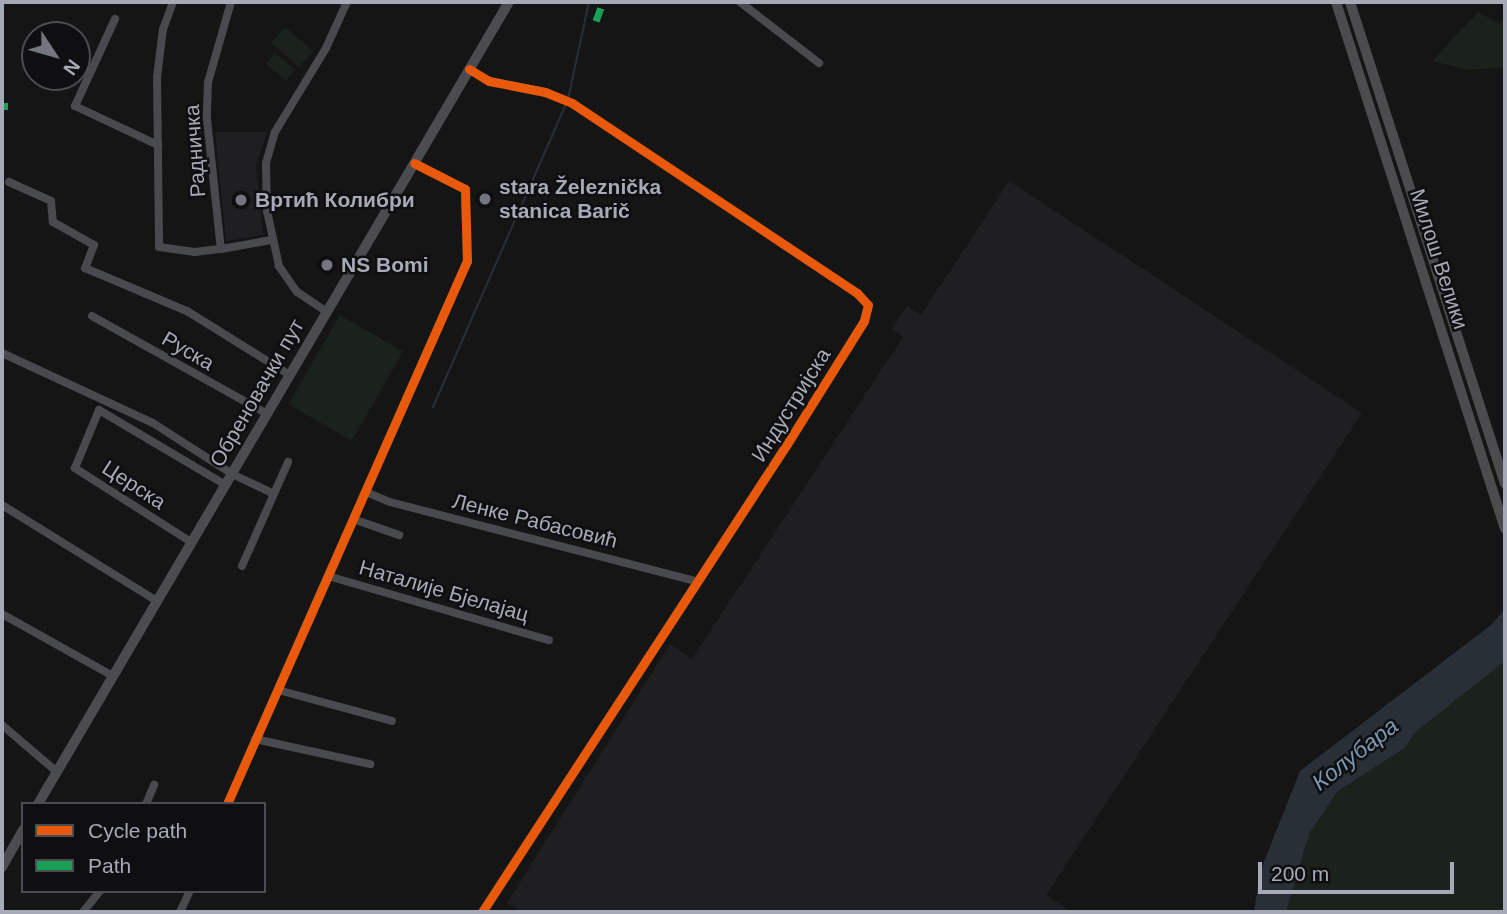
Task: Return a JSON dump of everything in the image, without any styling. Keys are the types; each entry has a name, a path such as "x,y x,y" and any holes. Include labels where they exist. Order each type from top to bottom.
{"highway":[{"name":"Милош Велики","path":"1336,2 1505,529"},
{"name":"Милош Велики","path":"1350,2 1505,484"}],"main road":[{"name":"Обреновачки пут","path":"39,802 509,2"},
{"path":"2,867 21,834"}],"street":[{"path":"173,2 163,29 157,77 159,247 195,252 271,240"},
{"name":"Радничка","path":"221,249 207,119 208,82 231,2"},
{"path":"327,312 294,288 279,265 271,240 267,156 275,132 326,48 347,2"},
{"path":"740,2 819,63"},
{"path":"115,19 75,106 158,145"},
{"name":"Индустријска","path":"470,69 496,83 567,101 857,293 867,305 864,321 482,912"},
{"path":"228,802 467,261 465,189 414,163"},
{"path":"9,182 51,201 51,220 94,245 85,268 187,311 290,375"},
{"name":"Руска","path":"92,316 267,414"},
{"path":"2,353 153,423 232,474 272,493"},
{"name":"Церска","path":"191,542 75,468 99,410 226,485"},
{"path":"242,566 288,461"},
{"name":"Ленке Рабасовић","path":"366,492 390,502 696,581"},
{"path":"2,505 157,601"},
{"path":"353,519 399,535"},
{"name":"Наталије Бјелајац","path":"328,576 549,640"},
{"path":"2,614 113,676"},
{"path":"278,690 392,721"},
{"path":"2,726 57,772"},
{"path":"255,739 370,764"},
{"path":"147,802 154,785"},
{"path":"83,912 98,893"},
{"path":"180,912 189,893"}],"shaded area":[{"path":"1478,12 1500,24 1505,16 1505,67 1469,70 1432,61"},
{"path":"285,27 313,51 299,67 271,43"},
{"path":"275,53 295,70 286,80 266,64"},
{"name":"Вртић Колибри","path":"215,132 267,132 256,165 263,235 226,241"},
{"path":"1009,181 1362,413 1046,895 1071,912 522,912 507,903 670,644 692,659 903,337 892,329 907,306 921,315"},
{"path":"340,315 403,352 352,441 288,404"},
{"path":"1505,661 1505,912 1286,912 1309,834 1338,791 1405,748 1413,733"}],"water":[{"name":"Колубара","path":"1505,609 1505,661 1414,733 1405,748 1338,791 1309,834 1286,912 1254,912 1260,872 1300,771 1491,625"}],"waterway":[{"path":"568,99 589,2"},
{"path":"433,407 566,104"}],"marked path":[{"path":"596,21 603,2"},
{"path":"2,106 8,106"}],"cycle path":[{"path":"469,69 489,81 545,92 572,103 857,293 868,305 864,321 787,444 482,912"},
{"path":"228,802 467,261 465,189 414,163"}],"place":[{"name":"stara Železnička stanica Barič","path":"485,199"},
{"name":"Вртић Колибри","path":"241,200"},
{"name":"NS Bomi","path":"327,265"}]}
